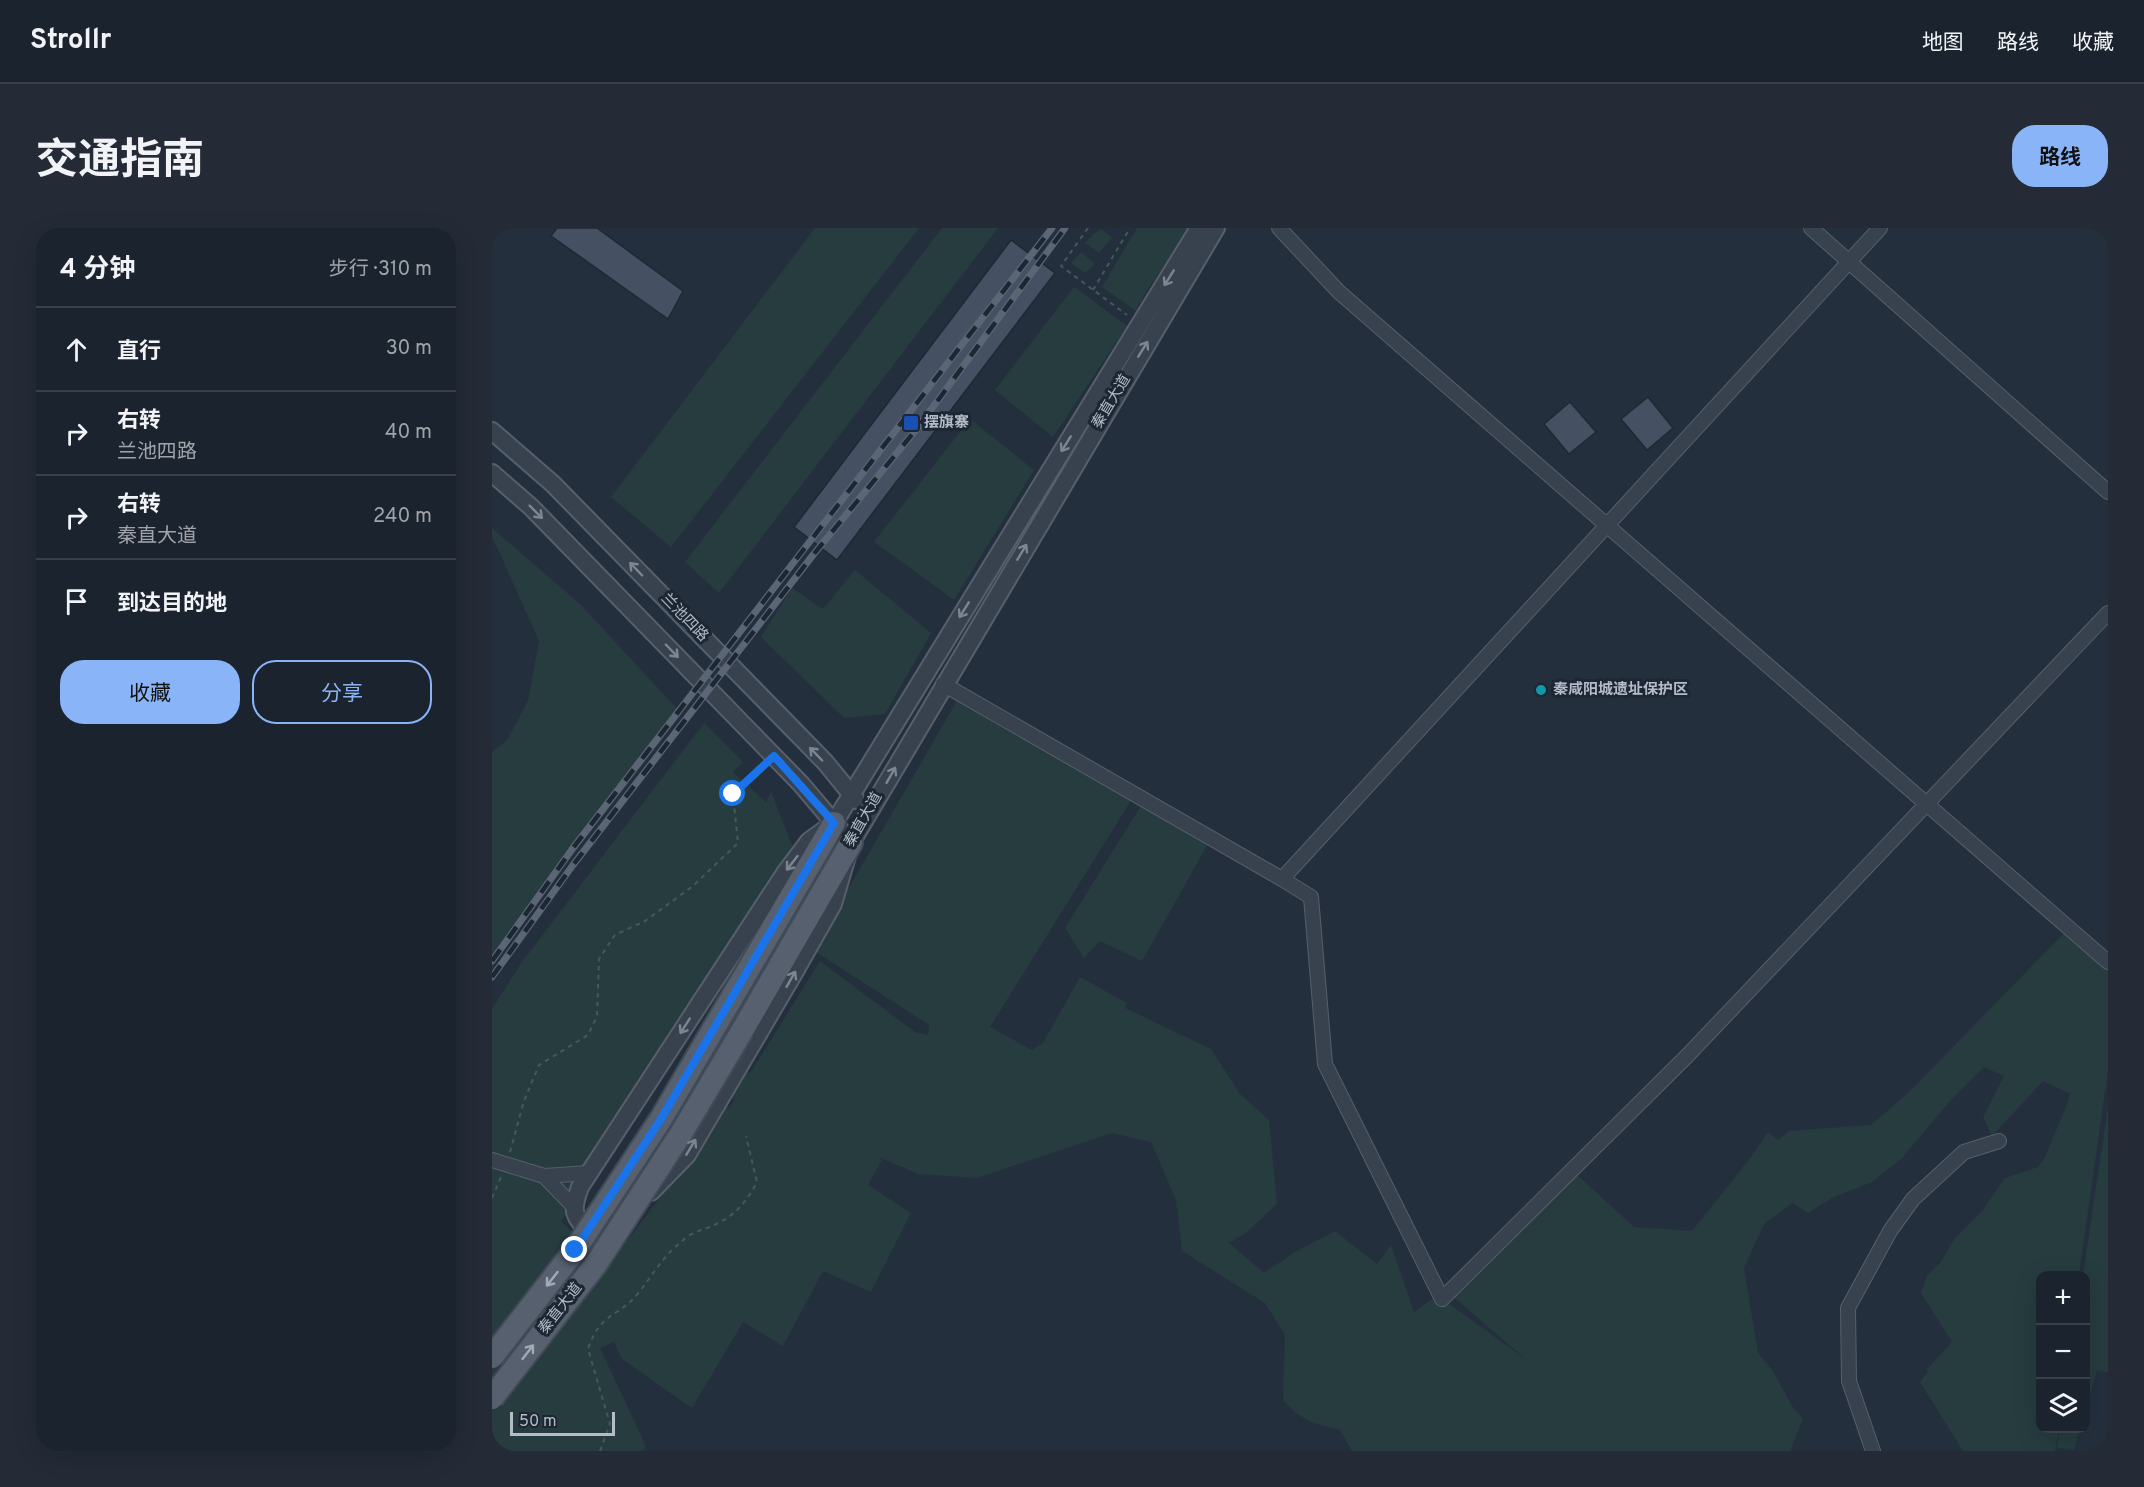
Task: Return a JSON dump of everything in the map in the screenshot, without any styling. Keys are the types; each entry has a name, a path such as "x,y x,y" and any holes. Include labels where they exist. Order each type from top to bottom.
{"main road":[{"name":"秦直大道","path":"492,1357 575,1250 661,1119 834,823"},
{"name":"秦直大道","path":"492,1398 596,1264 682,1132 851,843"}],"street":[{"name":"秦直大道","path":"834,823 1199,228"},
{"name":"秦直大道","path":"851,843 943,684 1216,228"},
{"path":"1279,228 1339,292 2108,962"},
{"path":"1811,228 2108,492"},
{"path":"1282,879 1880,228"},
{"name":"兰池四路","path":"492,431 553,484 825,762 868,814"},
{"name":"兰池四路","path":"492,472 531,507 774,756 851,843"},
{"path":"943,684 1311,897 1325,1064 1442,1299 1688,1055 2108,613"},
{"path":"573,1206 590,1173 785,873 809,841 834,823"},
{"path":"544,1176 573,1206 576,1218 593,1236 609,1231 687,1155 833,904 851,843"},
{"path":"1873,1451 1849,1381 1848,1308 1884,1242 1913,1199 1964,1152 1999,1141"},
{"path":"492,1160 544,1176 590,1173"}],"path":[{"path":"1088,228 1061,266 1140,324"},
{"path":"1093,290 1130,228"},
{"path":"492,1198 506,1164 524,1101 540,1065 588,1035 597,1016 599,959 615,935 645,921 693,886 738,843 733,794 774,756"},
{"path":"600,1451 610,1424 588,1349 592,1336 607,1316 635,1297 662,1258 689,1235 718,1223 745,1204 757,1182 746,1136"}],"green space":[{"path":"815,228 919,228 671,547 611,497"},
{"path":"942,228 998,228 719,593 685,562"},
{"path":"1137,228 1193,228 1149,287 1136,311 1102,287"},
{"path":"1102,229 1112,238 1099,253 1085,243 1093,234"},
{"path":"1081,252 1095,264 1085,273 1071,263"},
{"path":"1074,287 1127,326 1053,437 995,390"},
{"path":"970,419 1034,470 954,600 874,542"},
{"path":"492,528 580,604 682,714 517,927 492,965 492,752 507,740 528,701 539,641 492,536"},
{"path":"855,570 931,633 885,714 844,718 761,637 792,588 823,609"},
{"path":"962,692 1137,791 990,1027 1032,1050 1043,1043 1080,977 1127,1003 1125,1008 1211,1049 1240,1094 1269,1120 1277,1204 1247,1232 1229,1243 1264,1273 1295,1252 1335,1231 1377,1264 1391,1245 1414,1312 1432,1299 1448,1303 1528,1361 1451,1295 1574,1172 1634,1227 1692,1231 1768,1132 1778,1140 1789,1131 1871,1125 1909,1092 2065,932 2108,969 2108,1070 2080,1271 2036,1271 2036,1433 2058,1433 2055,1451 1963,1451 1920,1382 1928,1372 1927,1369 1952,1342 1921,1293 1927,1276 1940,1263 1955,1238 1982,1211 2005,1178 2038,1167 2045,1157 2070,1094 2043,1081 1992,1136 1983,1117 2004,1076 1984,1067 1951,1100 1901,1159 1872,1182 1832,1198 1808,1213 1793,1203 1764,1224 1744,1268 1758,1353 1773,1371 1792,1406 1803,1419 1790,1451 1352,1451 1340,1430 1313,1423 1297,1414 1283,1400 1285,1335 1265,1303 1182,1251 1176,1200 1151,1142 1112,1133 977,1178 918,1174 879,1157 882,1160 868,1185 911,1213 871,1292 823,1271 783,1346 743,1322 692,1408 622,1359 614,1342 600,1348 646,1446 643,1451 492,1451 492,1009 522,962 704,723 743,762 733,772 766,802 771,792 794,850 601,1159 588,1157 569,1189 563,1207 567,1213 561,1221 606,1268 659,1199 725,1104 729,1108 734,1100 732,1096 746,1073 751,1072 820,961 915,1032 928,1035 929,1025 813,950"},
{"path":"1144,801 1213,835 1142,961 1100,941 1084,958 1065,928"},
{"path":"2108,1107 2108,1373 2097,1370 2090,1395 2090,1271 2084,1271"},
{"path":"2059,1433 2079,1433 2074,1450 2057,1448"}],"building":[{"path":"557,228 597,228 683,291 668,319 551,236"},
{"path":"1011,240 1055,273 837,560 794,527"},
{"path":"1648,397 1673,428 1647,450 1621,419"},
{"path":"1570,402 1596,432 1569,454 1544,424"}],"railway":[{"path":"492,961 573,848 1052,228"},
{"path":"492,977 573,865 813,555 919,426 1065,228"}],"place":[{"name":"摆旗寨","path":"911,423"},
{"name":"秦咸阳城遗址保护区","path":"1541,690"}],"route":[{"path":"575,1250 661,1119 834,823 774,756 733,794"}]}
